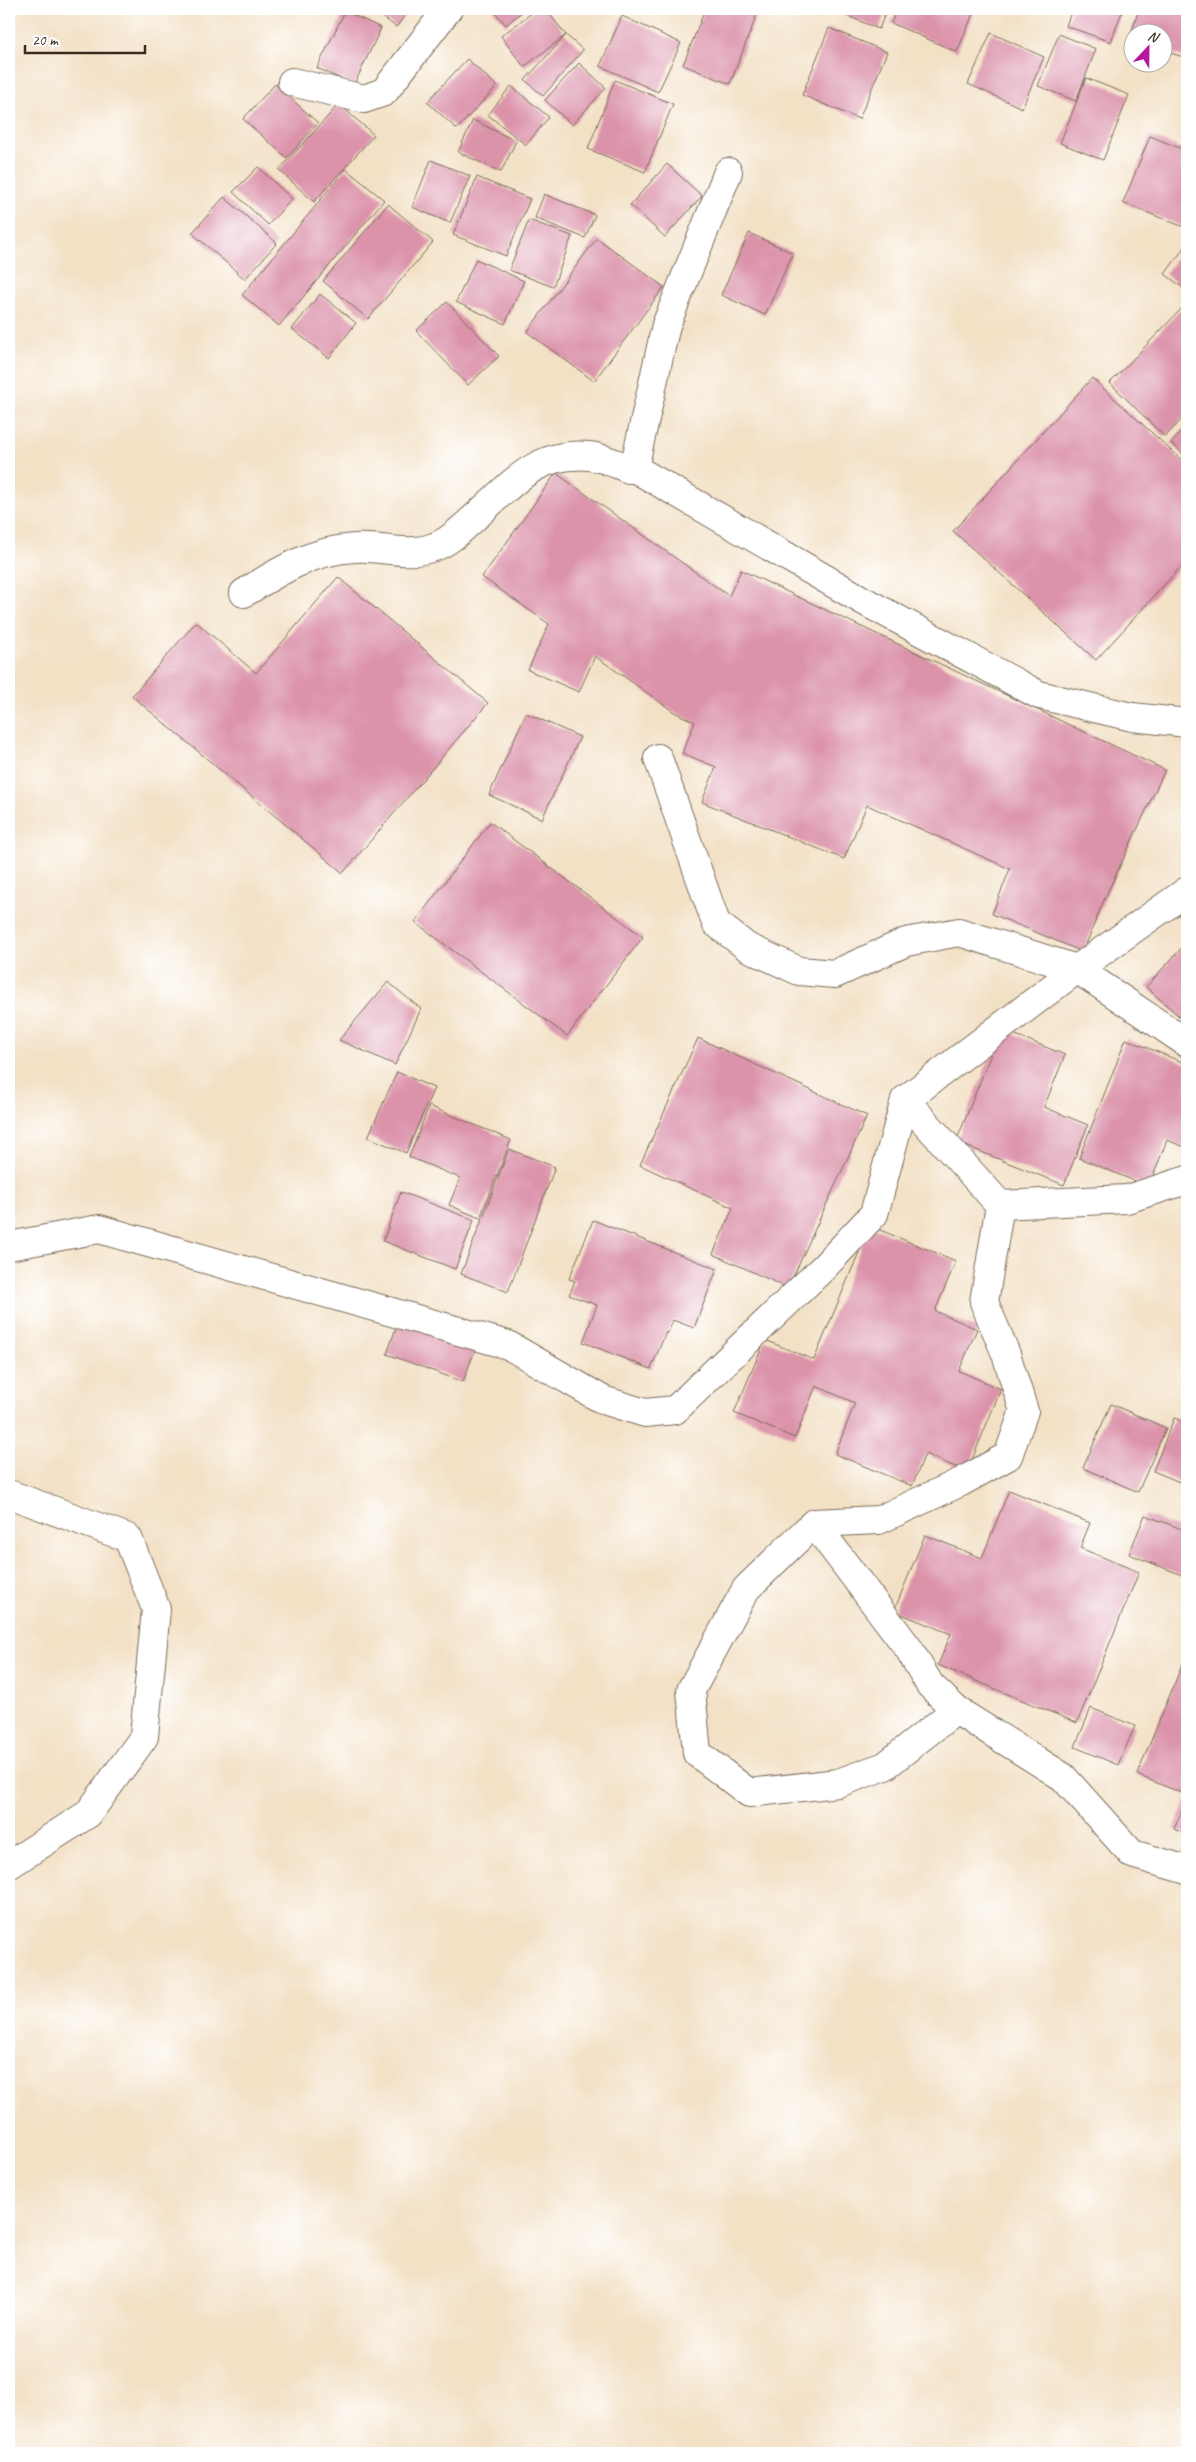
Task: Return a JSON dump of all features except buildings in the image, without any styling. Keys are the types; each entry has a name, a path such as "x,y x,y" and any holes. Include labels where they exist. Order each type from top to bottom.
{"street":[{"path":"292,82 364,99 384,92 448,9"},
{"path":"634,468 666,325 728,172"},
{"path":"244,593 276,572 320,552 356,548 416,552 436,547 465,526 526,471 554,457 591,456 634,468 862,600 1040,695 1132,717 1187,723"},
{"path":"658,758 716,923 747,947 799,970 835,974 906,942 960,932 1077,969 1187,1043"},
{"path":"9,1246 98,1229 508,1345 603,1400 645,1413 676,1410 824,1267 874,1214 905,1100 1077,969 1187,891"},
{"path":"905,1100 1000,1205"},
{"path":"1000,1205 1127,1199 1187,1180"},
{"path":"956,1710 885,1766 838,1783 749,1793 697,1753 692,1690 746,1589 814,1523 879,1520 961,1482 1008,1456 1024,1411 1006,1354 984,1302 1000,1205"},
{"path":"9,1494 128,1538 156,1609 144,1737 88,1814 9,1865"},
{"path":"814,1523 909,1649 930,1685 956,1710 1063,1777 1132,1854 1187,1870"}]}
